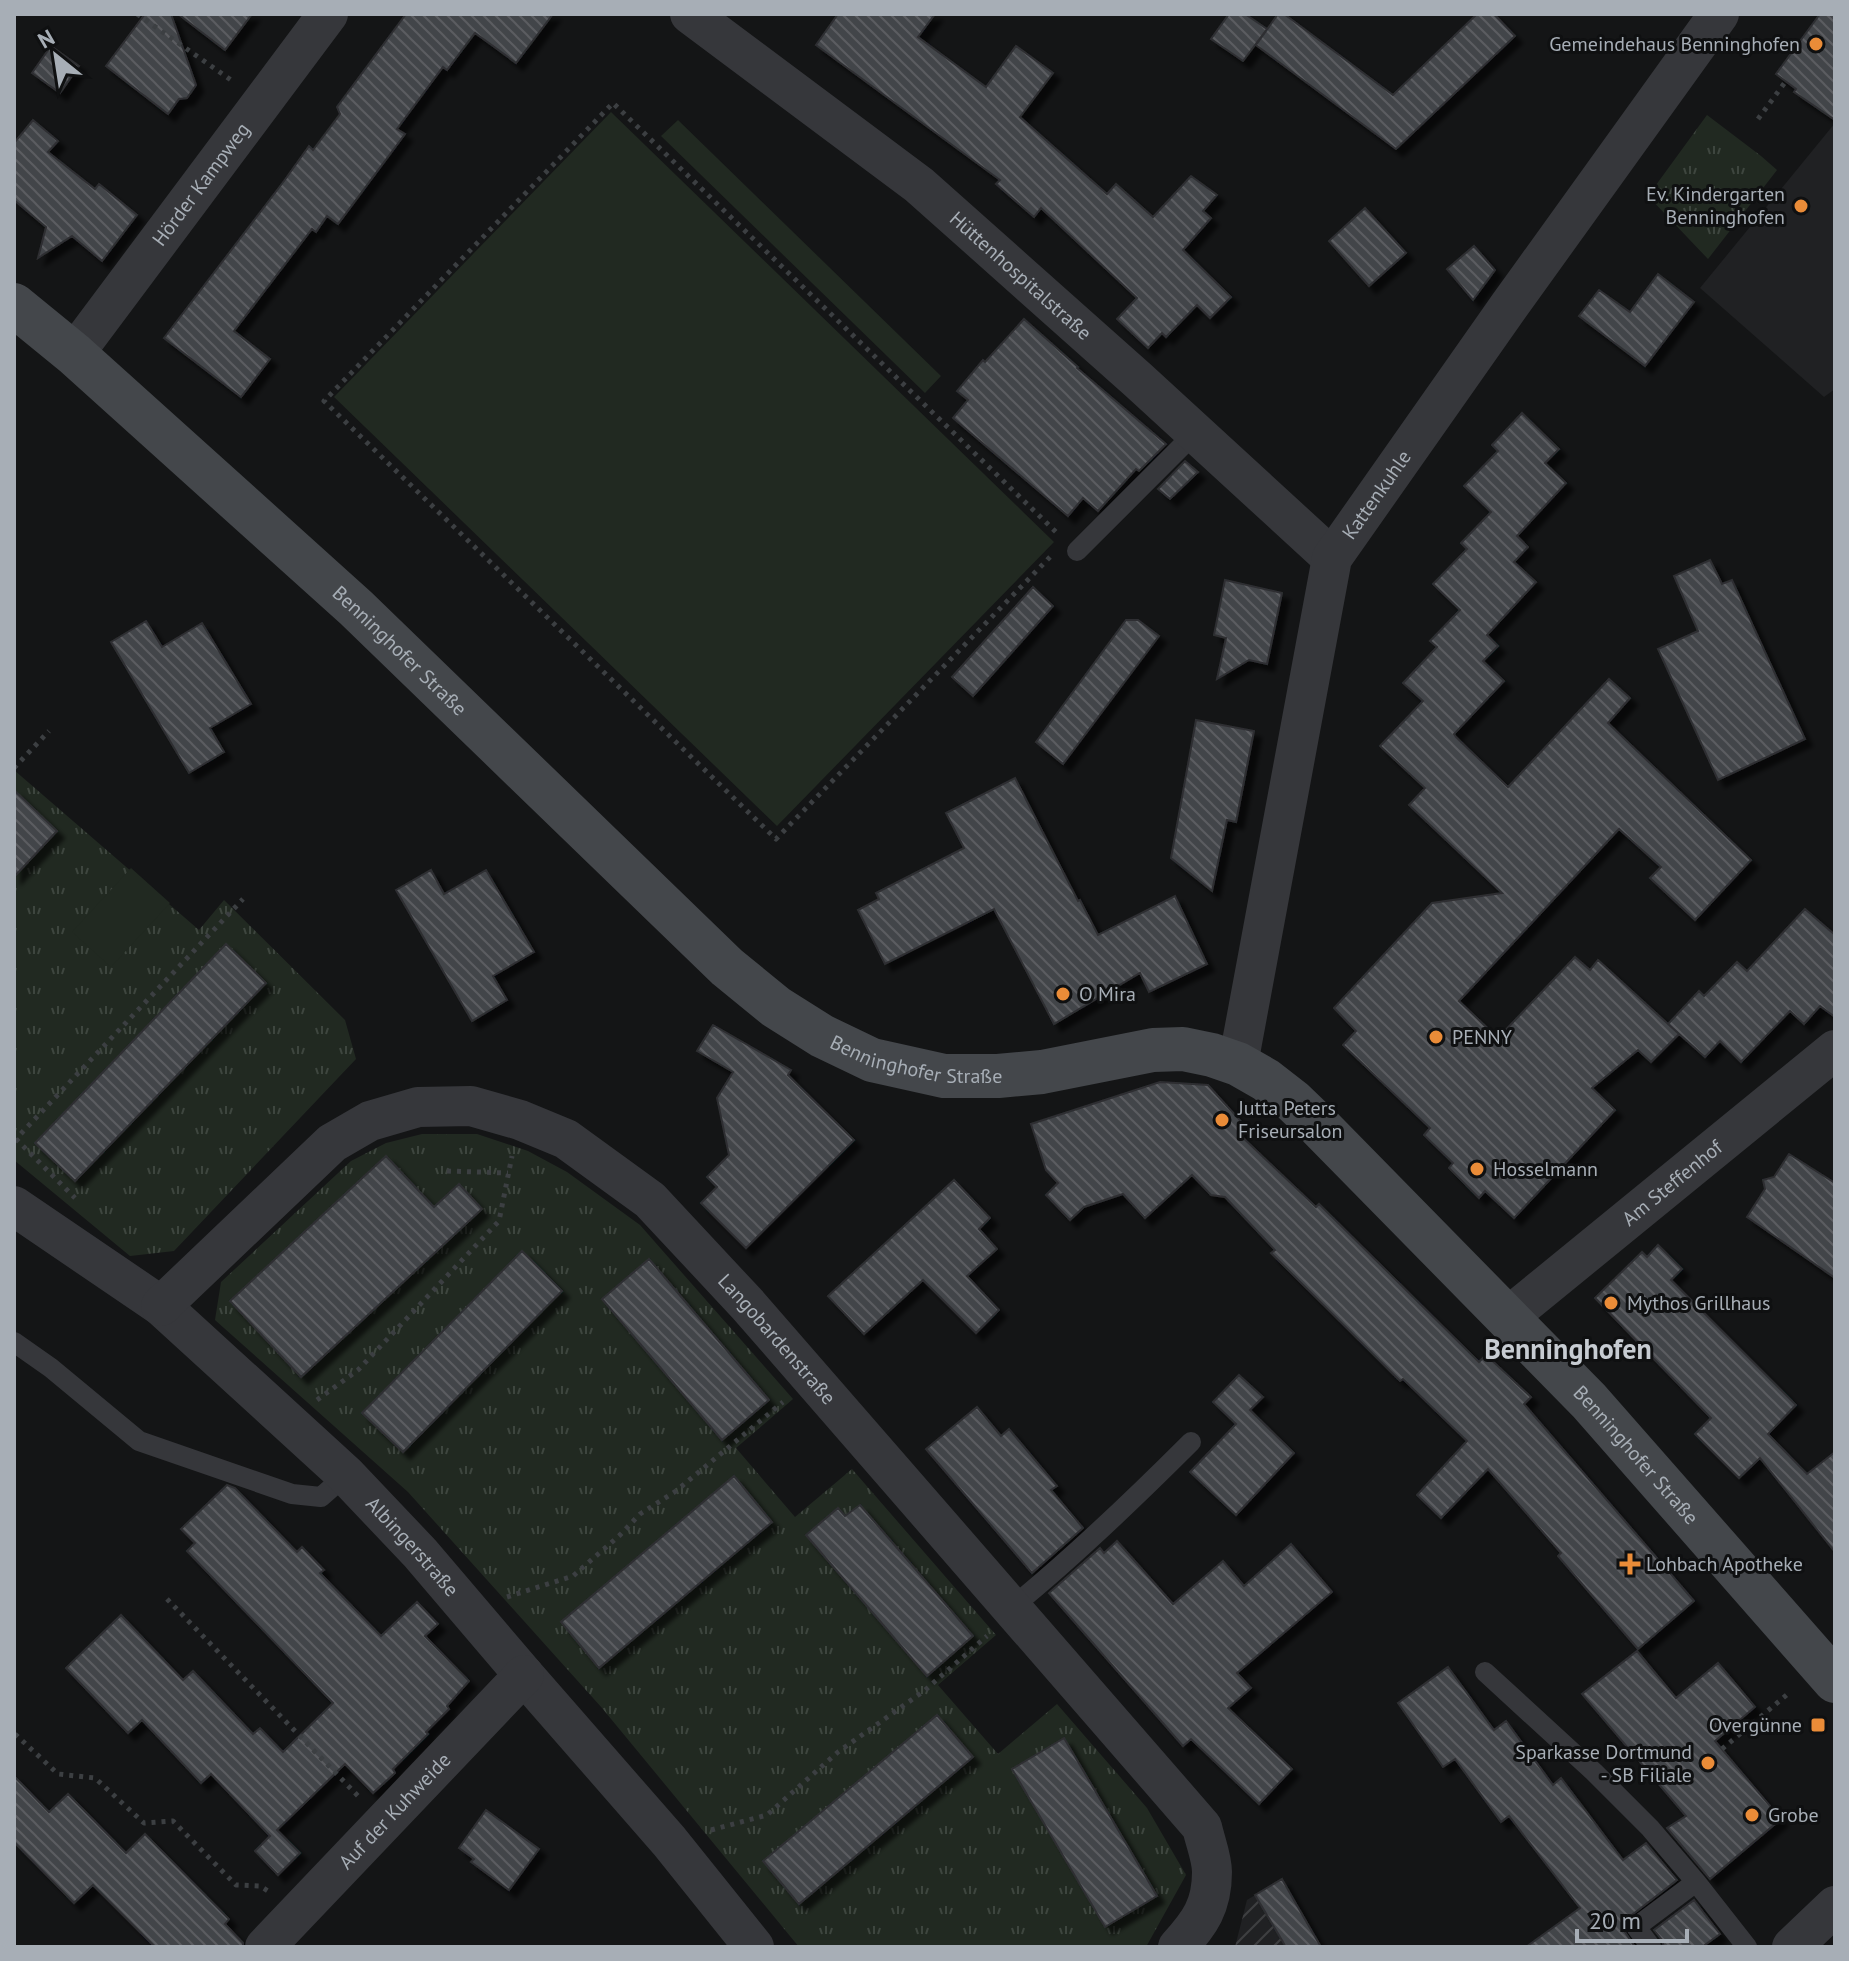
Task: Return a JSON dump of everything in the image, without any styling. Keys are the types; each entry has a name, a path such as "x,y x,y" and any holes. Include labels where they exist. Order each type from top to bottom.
{"main road":[{"name":"Benninghofer Straße","path":"14,305 74,354 356,608 727,967 776,1007 822,1036 872,1060 944,1076 1042,1072 1153,1050 1183,1049 1238,1064 1266,1080 1293,1101 1589,1401 1835,1681"}],"street":[{"name":"Hörder Kampweg","path":"74,354 328,14"},
{"name":"Hüttenhospitalstraße","path":"690,14 919,185 1332,558"},
{"name":"Kattenkuhle","path":"1238,1064 1332,558 1719,14"},
{"name":"Am Steffenhof","path":"1508,1317 1835,1050"},
{"name":"Langobardenstraße","path":"161,1306 332,1143 370,1121 418,1107 471,1106 520,1120 566,1139 650,1200 748,1305 1202,1827 1212,1870 1207,1908 1198,1925 1178,1947"},
{"name":"Albingerstraße","path":"14,1206 161,1306 346,1475 420,1553 669,1841 754,1947"},
{"name":"Auf der Kuhweide","path":"265,1947 524,1675"},
{"path":"1792,1947 1835,1906"}],"lane":[{"path":"1071,546 1195,433"},
{"path":"14,1342 51,1368 139,1441 292,1494 321,1497 346,1475"},
{"path":"1013,1610 1191,1442"},
{"path":"1485,1672 1639,1816 1747,1947"},
{"path":"1651,1947 1636,1927 1696,1882"}],"path":[{"path":"137,14 262,102"},
{"path":"1758,119 1786,81"},
{"path":"613,103 1071,546 776,839 324,401 613,103"},
{"path":"14,768 49,731"},
{"path":"71,1207 78,1200 15,1140 243,899"},
{"path":"287,1421 358,1370 499,1221 520,1120"},
{"path":"447,1171 508,1173"},
{"path":"468,1609 573,1576 640,1514 676,1491 812,1378"},
{"path":"167,1599 337,1774"},
{"path":"669,1841 767,1815 838,1752 924,1691 1013,1610"},
{"path":"1722,1749 1789,1693"},
{"path":"15,1734 58,1774 95,1778 144,1823 173,1821 236,1885 260,1886 297,1913"}],"shaded area":[{"name":"Ev. Kindergarten Benninghofen","path":"1835,123 1835,389 1824,397 1700,288"},
{"path":"1282,1879 1322,1947 1235,1947 1247,1900"}],"green space":[{"path":"611,112 1054,542 777,826 334,397"},
{"path":"1707,115 1777,170 1708,259 1648,196"},
{"path":"678,120 941,376 925,393 661,136"},
{"path":"14,770 199,930 224,900 345,1020 356,1059 174,1251 130,1256 14,1160"},
{"path":"131,868 170,903 111,967 72,932"},
{"path":"422,1134 477,1134 528,1151 567,1172 640,1225 793,1399 736,1448 795,1517 852,1469 996,1635 938,1685 998,1754 1057,1704 1147,1808 1186,1875 1146,1947 799,1947 602,1708 408,1492 215,1320 221,1282 351,1161 386,1143"}],"building":[{"path":"145,14 171,14 196,85 187,98 179,99 168,114 106,66"},
{"path":"178,14 252,14 225,50"},
{"path":"406,14 553,14 516,63 475,33 447,70 443,67 397,129 405,134 338,224 327,216 316,232 312,229 234,331 270,359 241,397 164,338 309,146 313,150 340,114 337,107"},
{"path":"838,14 935,14 918,37 986,87 1016,46 1053,73 1020,117 1107,194 1116,184 1153,217 1191,176 1217,195 1203,211 1211,218 1183,250 1231,297 1210,318 1197,305 1166,337 1162,333 1148,348 1117,319 1137,298 1041,208 1034,217 996,184 1000,180 816,45"},
{"path":"1229,14 1245,14 1267,29 1243,61 1211,39"},
{"path":"1278,14 1284,14 1393,95 1477,14 1494,14 1515,36 1396,149 1256,45"},
{"name":"Gemeindehaus Benninghofen","path":"1820,14 1835,14 1835,120 1794,92 1796,89 1776,74"},
{"path":"51,46 79,66 60,93 32,73"},
{"path":"33,120 58,141 48,152 95,189 99,184 137,215 102,261 72,236 38,258 46,227 14,200 14,143"},
{"path":"1365,208 1406,253 1369,286 1329,241"},
{"path":"1474,246 1495,270 1473,300 1447,269"},
{"path":"1658,274 1694,302 1645,366 1579,316 1599,290 1630,312"},
{"path":"1024,319 1166,444 1139,471 1136,469 1098,511 1083,498 1068,516 953,418 968,400 957,391"},
{"path":"1522,413 1559,449 1545,463 1566,483 1517,536 1528,547 1514,562 1536,582 1487,635 1498,646 1483,661 1504,681 1454,734 1508,787 1609,679 1630,698 1608,723 1751,860 1695,920 1650,878 1661,867 1619,829 1459,1001 1498,1038 1575,957 1590,970 1598,960 1679,1034 1651,1062 1638,1050 1592,1088 1615,1110 1514,1218 1485,1191 1479,1198 1449,1168 1453,1163 1424,1135 1430,1128 1343,1045 1356,1031 1334,1008 1432,903 1502,893 1409,805 1425,788 1380,746 1423,701 1403,683 1437,647 1430,641 1460,610 1433,584 1467,549 1461,543 1491,512 1464,486 1498,451 1492,445"},
{"path":"1185,461 1198,472 1170,499 1158,489"},
{"path":"1710,560 1722,584 1732,580 1805,739 1718,780 1658,649 1698,631 1674,576"},
{"path":"1225,580 1282,593 1267,664 1249,660 1217,679 1226,638 1214,635"},
{"path":"1033,587 1053,606 973,696 952,677"},
{"path":"1126,620 1138,620 1159,636 1063,764 1036,742"},
{"path":"146,621 162,647 202,623 251,704 210,728 224,752 189,773 111,642"},
{"path":"1196,720 1254,731 1236,822 1227,820 1212,891 1171,858"},
{"path":"1015,778 1098,935 1175,896 1207,964 1149,992 1140,973 1054,1024 994,909 885,964 858,910 879,899 876,893 964,848 946,813"},
{"path":"14,790 57,831 14,877"},
{"path":"431,870 444,894 486,870 534,952 493,976 507,1000 472,1021 396,890"},
{"path":"1805,909 1835,935 1835,1017 1820,1006 1804,1024 1790,1011 1741,1062 1720,1041 1705,1057 1668,1024 1699,991 1704,996 1737,962 1747,971"},
{"path":"226,944 266,983 75,1181 35,1143"},
{"path":"713,1025 791,1070 788,1075 854,1140 746,1248 701,1203 717,1187 707,1177 729,1155 717,1098 733,1072 697,1051"},
{"path":"1160,1082 1208,1085 1245,1126 1238,1133 1316,1207 1319,1204 1479,1362 1486,1355 1531,1397 1524,1404 1694,1601 1638,1649 1488,1469 1441,1518 1417,1495 1467,1441 1403,1379 1400,1381 1271,1253 1275,1250 1225,1197 1211,1195 1192,1175 1145,1218 1123,1194 1084,1207 1070,1220 1046,1195 1058,1183 1046,1170 1031,1124"},
{"path":"1789,1154 1835,1183 1835,1278 1747,1217 1765,1189 1763,1180 1774,1177"},
{"path":"386,1156 434,1207 459,1184 482,1209 301,1377 230,1301"},
{"path":"954,1180 990,1218 979,1229 997,1249 967,1276 999,1310 976,1333 923,1280 864,1334 828,1296"},
{"path":"1658,1245 1682,1269 1671,1280 1796,1405 1768,1434 1807,1474 1835,1452 1835,1552 1760,1458 1739,1478 1695,1434 1711,1418 1595,1298 1642,1252 1647,1257"},
{"path":"522,1251 562,1291 403,1452 362,1413"},
{"path":"649,1259 769,1400 722,1440 602,1299"},
{"path":"1239,1375 1263,1397 1250,1410 1294,1453 1236,1515 1190,1472 1236,1424 1213,1402"},
{"path":"977,1407 1001,1436 1009,1429 1057,1486 1051,1490 1083,1528 1032,1573 926,1449"},
{"path":"734,1476 772,1522 599,1668 561,1622"},
{"path":"227,1485 235,1488 297,1552 302,1547 324,1570 320,1573 381,1636 417,1602 438,1624 425,1636 469,1681 447,1706 449,1709 426,1732 428,1734 393,1769 395,1773 373,1793 345,1764 277,1830 300,1853 278,1875 255,1851 270,1836 211,1774 201,1783 142,1720 128,1733 66,1668 121,1615 183,1680 193,1671 253,1734 260,1728 283,1752 333,1703 187,1551 195,1543 181,1529"},
{"path":"860,1505 973,1636 927,1676 806,1535 838,1508 845,1516"},
{"path":"1117,1541 1173,1604 1223,1561 1244,1586 1291,1544 1332,1592 1237,1673 1251,1688 1228,1708 1292,1769 1259,1804 1191,1739 1183,1746 1049,1593 1100,1548 1104,1553"},
{"path":"1637,1651 1676,1698 1718,1663 1755,1707 1715,1741 1781,1819 1710,1879 1667,1828 1686,1816 1582,1694"},
{"path":"1448,1667 1494,1730 1506,1721 1553,1785 1561,1778 1623,1860 1646,1843 1677,1880 1624,1921 1623,1929 1635,1947 1526,1947 1580,1908 1509,1816 1501,1822 1455,1759 1443,1767 1398,1703"},
{"path":"937,1715 973,1757 799,1904 763,1861"},
{"path":"1064,1738 1157,1896 1105,1927 1012,1769"},
{"path":"14,1776 49,1812 68,1794 126,1853 145,1834 229,1919 225,1924 243,1943 243,1947 155,1947 93,1885 74,1903 14,1842"},
{"path":"486,1810 539,1849 509,1890 471,1862 474,1859 459,1848"},
{"path":"1282,1879 1321,1947 1286,1947 1255,1895"},
{"path":"1694,1900 1720,1934 1702,1947 1664,1947 1654,1930"}],"place":[{"name":"Gemeindehaus Benninghofen","path":"1816,44"},
{"name":"Ev. Kindergarten Benninghofen","path":"1801,206"},
{"name":"O Mira","path":"1063,994"},
{"name":"PENNY","path":"1436,1037"},
{"name":"Jutta Peters Friseursalon","path":"1222,1120"},
{"name":"Hosselmann","path":"1477,1169"},
{"name":"Mythos Grillhaus","path":"1611,1303"},
{"name":"Lohbach Apotheke","path":"1630,1564"},
{"name":"Overgünne","path":"1818,1725"},
{"name":"Sparkasse Dortmund - SB Filiale","path":"1708,1763"},
{"name":"Grobe","path":"1752,1815"}],"district":[{"name":"Benninghofen","path":"1568,1348"}]}
